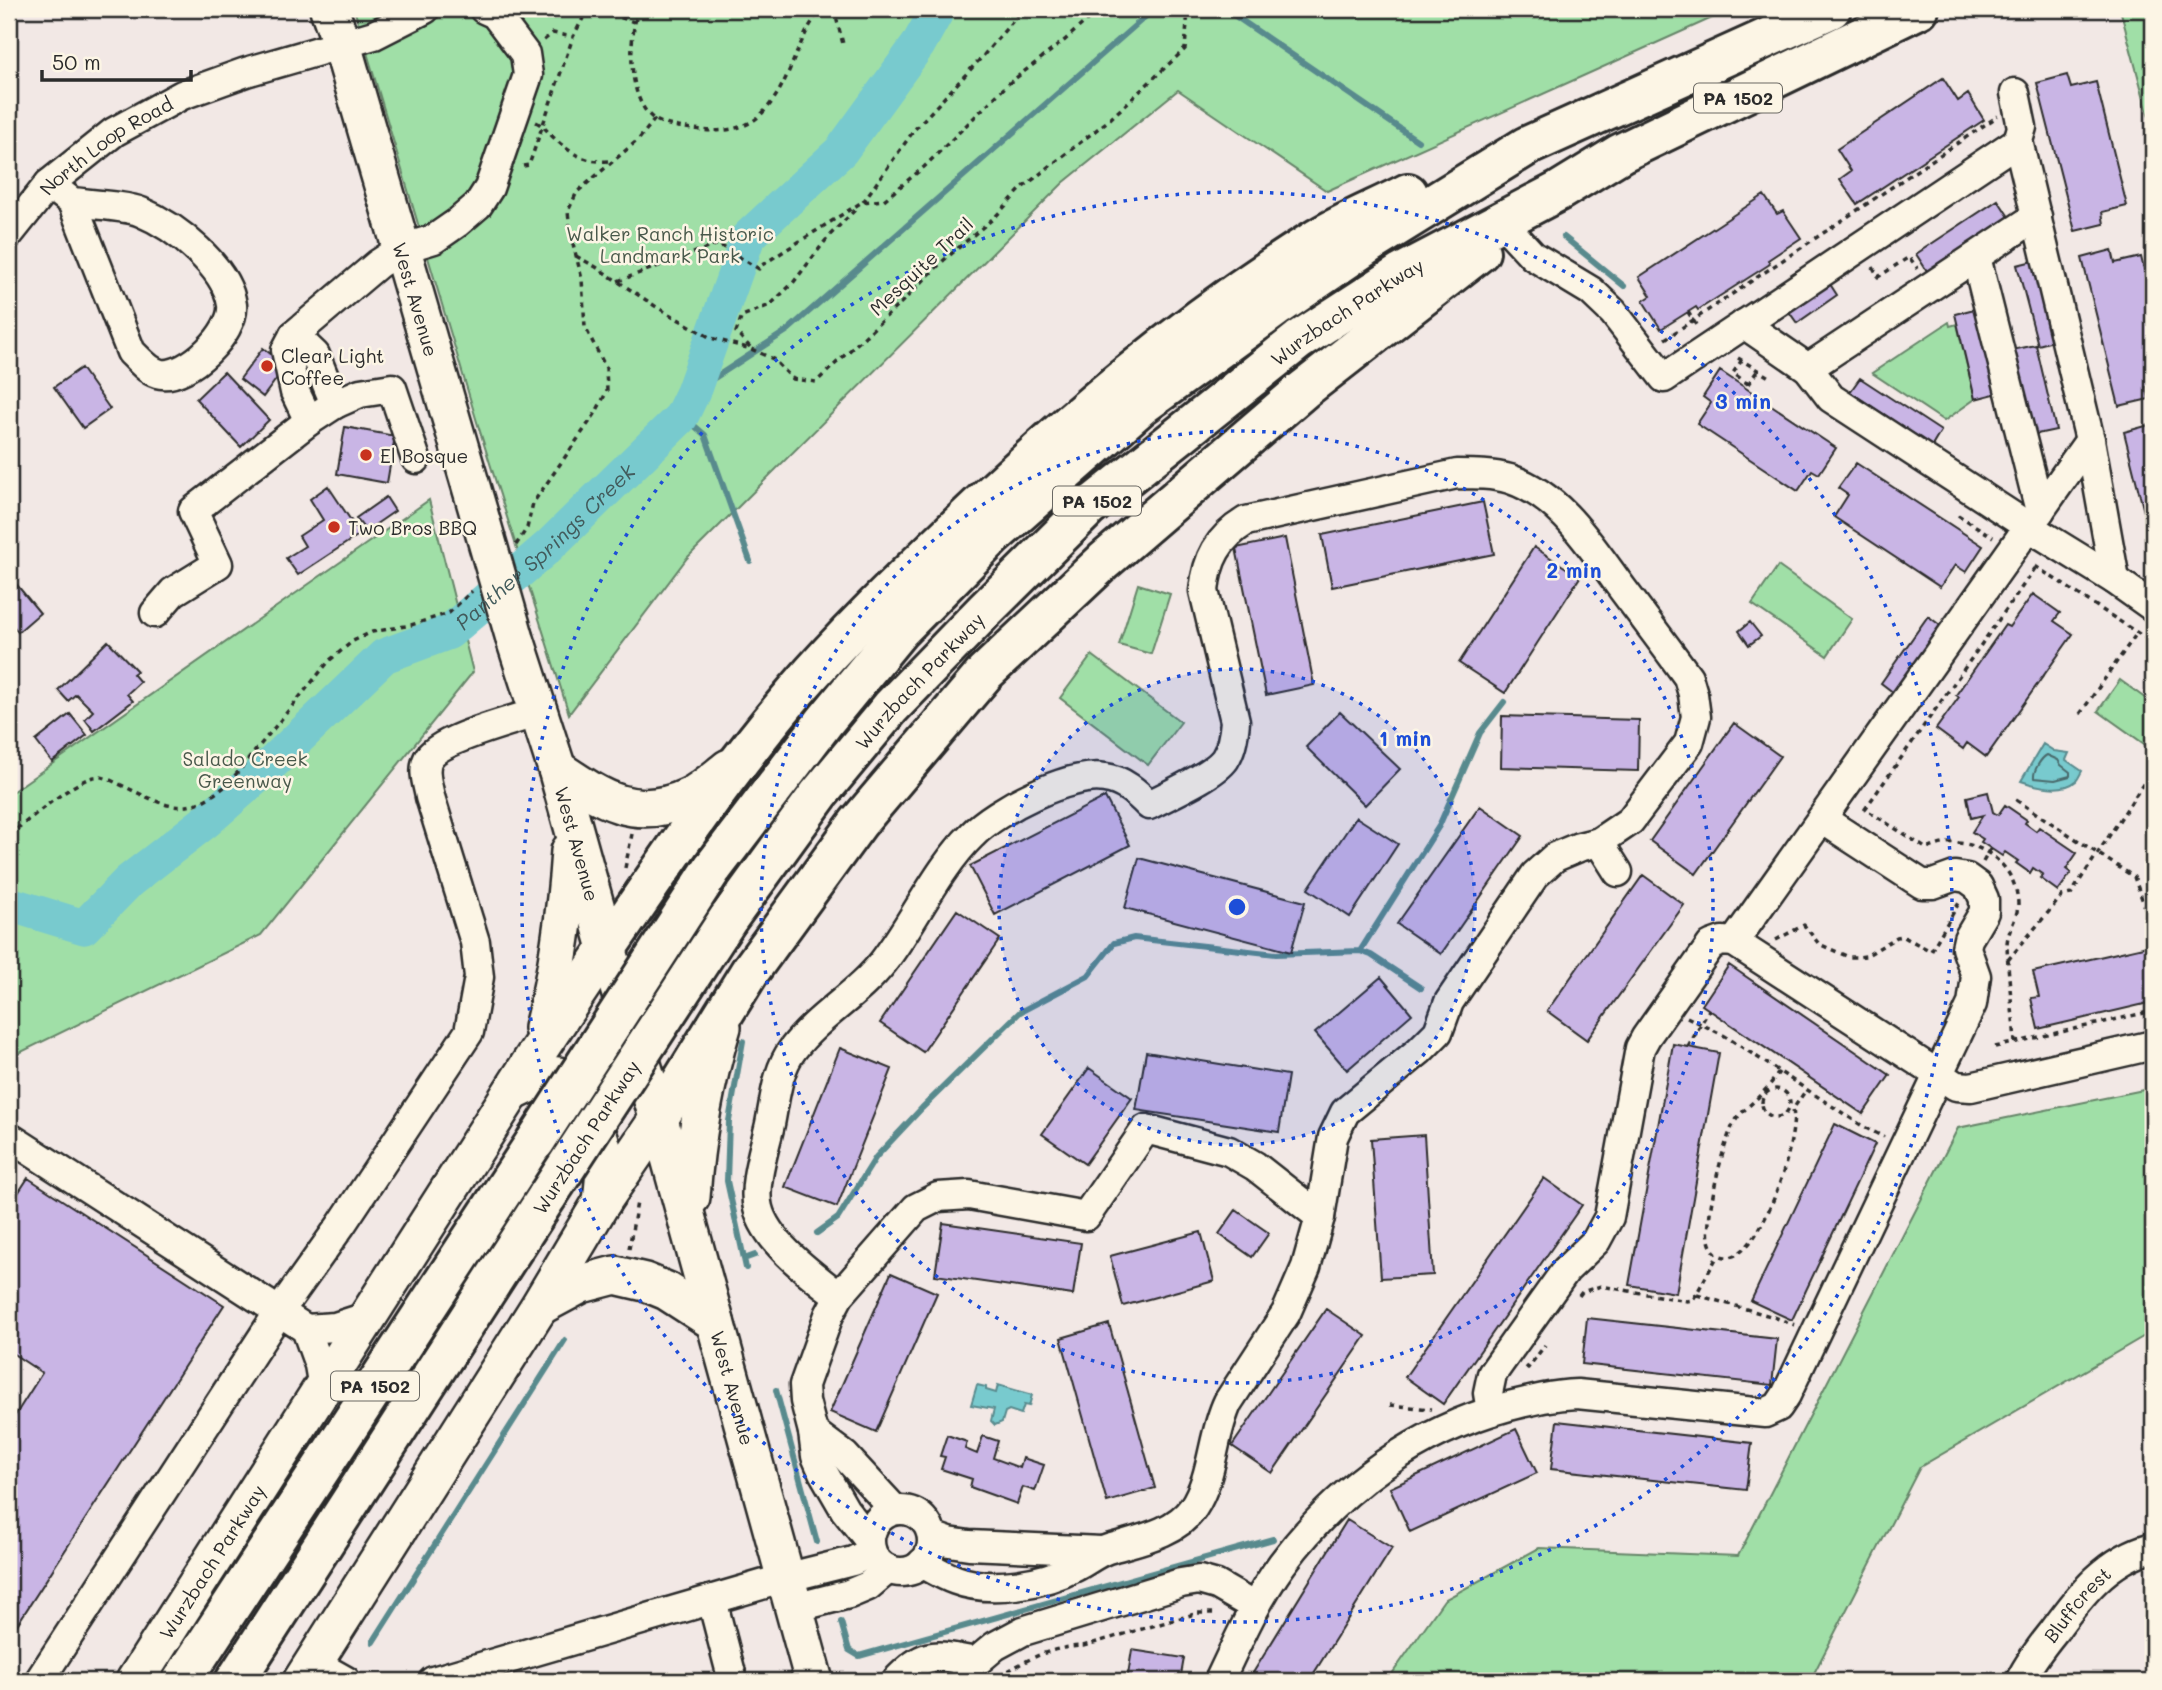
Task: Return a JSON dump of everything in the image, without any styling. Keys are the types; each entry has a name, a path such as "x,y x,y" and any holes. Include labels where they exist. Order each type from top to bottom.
{"highway":[{"name":"Wurzbach Parkway","path":"182,1681 712,869 825,721 899,631 992,537 1151,398 1370,243 1527,146 1831,9"},
{"name":"Wurzbach Parkway","path":"235,1681 728,919 819,794 891,707 1087,508 1299,340 1402,273 1559,191 1622,153 1919,9"},
{"path":"607,948 739,762 796,690 857,623 1037,452 1198,318 1316,239 1426,185 1527,146"},
{"path":"659,1118 750,971 858,823 985,673 1104,561 1303,390 1559,191"},
{"path":"668,859 660,899 666,925 692,971 706,979 718,981 750,971"},
{"path":"256,1681 298,1586"},
{"path":"173,1681 215,1629"}],"main road":[{"name":"West Avenue","path":"330,9 659,1118 814,1681"},
{"path":"557,769 597,796 622,806 651,807 690,797 739,762"},
{"path":"536,1054 555,981 567,899 572,825"},
{"name":"Wurzbach Parkway","path":"135,1681 536,1054 607,948"},
{"path":"689,1226 694,1149 708,1072 729,1003"},
{"path":"512,1092 548,1075 566,1077 583,1089 604,1154 606,1172 601,1203"},
{"path":"308,1672 539,1307 601,1203 659,1118"},
{"path":"539,1307 581,1284 614,1275 645,1282 667,1291 715,1322"}],"street":[{"name":"North Loop Road","path":"9,234 49,184 114,132 182,95 246,72 374,35 425,9"},
{"path":"309,421 295,392 286,350 293,335 369,270 401,249 434,239 457,223 478,205 489,188 528,75 525,54 495,14 484,9"},
{"path":"2009,103 2022,127 2018,141 2090,440 2115,580"},
{"path":"1509,230 1534,256 1591,291 1613,312 1664,378 2018,141"},
{"path":"49,184 72,202 139,211 174,232 210,262 226,283 232,307 230,322 200,359 179,372 162,374 150,370 131,352 72,202"},
{"path":"1808,368 2037,216"},
{"path":"1976,257 2035,519"},
{"path":"1744,324 1808,368 1831,398 2035,519 2153,607"},
{"path":"293,335 314,355 335,404"},
{"path":"155,613 173,592 218,564 193,511 335,404 360,393 392,388 416,459"},
{"path":"1734,942 2090,440"},
{"path":"839,1296 797,1263 770,1233 758,1208 757,1188 778,1081 791,1052 808,1031 870,978 953,858 972,834 998,815 1056,785 1084,777 1106,778 1132,788 1149,805 1197,780 1224,760 1233,741 1235,721 1204,591 1206,573 1216,549 1230,531 1246,521 1457,474 1484,474 1511,480 1534,491 1562,512 1583,536 1688,677 1696,717 1689,743 1630,821 1599,842 1555,857 1535,875 1448,1002 1438,1032 1345,1112 1333,1137 1320,1217 1306,1267 1286,1313 1228,1402 1205,1486 1179,1523 1101,1551 1074,1568 1042,1579 1007,1586 957,1581 922,1563"},
{"path":"39,1681 279,1312 341,1225 469,1032 479,977 475,942 430,797 425,773 427,760 435,751 458,738 538,712"},
{"path":"1219,1681 1255,1607 1280,1566 1311,1527 1354,1485 1400,1452 1450,1426 1491,1411 1550,1395 1577,1394 1765,1413 1778,1407 1972,1004 1976,976 1966,948 1968,939 1984,912 1984,899 1978,886 1967,878 1955,876 1933,884 1922,884 1822,819"},
{"path":"1599,842 1618,872"},
{"path":"1491,1411 1488,1393 1492,1374 1566,1270 1596,1241 1609,1217 1640,1048 1711,946 1722,940 1734,942 1956,1086 1971,1087 2153,1045"},
{"path":"876,1554 871,1530 885,1513 905,1509 923,1518 929,1526 932,1536 929,1555 912,1570 900,1572 876,1554 845,1510 816,1456 804,1385 829,1315 839,1296 916,1208 938,1198 969,1195 1086,1216 1146,1129 1229,1151 1255,1167 1320,1217"},
{"path":"12,1145 306,1329 335,1327 369,1316"},
{"path":"306,1329 319,1365 323,1388"},
{"path":"813,1432 838,1450 895,1510"},
{"path":"831,1487 856,1468"},
{"path":"932,1536 969,1545 1101,1551"},
{"name":"Bluffcrest","path":"2020,1681 2028,1665 2082,1591 2110,1568 2140,1550 2153,1547"},
{"path":"1042,1579 1043,1549"},
{"path":"433,1681 712,1600 789,1593 853,1561 876,1554"},
{"path":"896,1681 912,1665 925,1658 942,1656 977,1674 995,1646 1023,1631 1181,1583 1199,1580 1217,1585 1255,1607"},
{"path":"712,1600 733,1681"},
{"path":"308,1672 346,1681"}],"path":[{"path":"525,54 553,33 573,37 588,9"},
{"path":"603,9 607,13 634,22"},
{"path":"639,9 634,22 632,68 641,105 655,119 676,126 712,131 737,128 756,119 779,93 807,30 821,9"},
{"path":"834,9 843,44"},
{"path":"751,349 736,332 742,316 770,305 793,283 829,236 862,202 915,129 984,56 1023,9"},
{"path":"618,281 718,244 759,269 862,202 884,200 924,167 1008,84 1065,40 1099,9"},
{"name":"Mesquite Trail","path":"576,256 711,338 751,349 773,359 793,379 816,382 944,260 996,216 1022,188 1109,120 1185,49 1188,9"},
{"path":"1665,339 2009,103"},
{"path":"515,113 544,125 561,144 576,154 593,162 611,161"},
{"path":"510,551 519,543 527,528 533,503 595,414 607,391 606,368 585,327 582,279 570,232 568,211 577,192 639,139 655,119"},
{"path":"1872,267 1878,276 1909,257 1923,276"},
{"path":"1688,312 1703,335"},
{"path":"1732,354 1769,377"},
{"path":"1742,360 1733,373 1747,386 1758,370"},
{"path":"1958,515 2000,542"},
{"path":"2029,562 2153,643"},
{"path":"2015,1043 2007,941 2018,904 2014,882 1990,850 1958,842 1927,849 1865,809 2036,566"},
{"path":"9,835 78,783 96,776 168,806 191,806 213,796 228,784 330,660 353,641 372,632 411,625 449,613 475,587"},
{"path":"2080,714 2137,632"},
{"path":"2008,960 2062,896 2071,894 2153,769"},
{"path":"2016,800 2134,877 2153,929"},
{"path":"624,877 633,831"},
{"path":"1982,864 1990,850"},
{"path":"1767,944 1804,925 1819,944 1849,957 1866,956 1902,936 1931,951 1964,893"},
{"path":"1688,1047 1709,1010"},
{"path":"1995,1047 2153,1011"},
{"path":"1679,1013 1725,1036 1864,1127 1891,1140"},
{"path":"1779,1072 1762,1096 1762,1107 1768,1114 1782,1116 1806,1090"},
{"path":"1769,1090 1782,1090 1790,1101 1791,1109 1795,1119 1791,1145 1760,1228 1748,1247 1736,1256 1726,1258 1718,1255 1711,1248 1708,1227 1718,1175 1733,1124 1742,1112 1769,1090"},
{"path":"628,1252 638,1193"},
{"path":"1574,1303 1582,1292 1601,1286 1693,1300 1718,1255"},
{"path":"1697,1295 1816,1331"},
{"path":"1521,1363 1528,1368 1551,1335"},
{"path":"1390,1405 1435,1410"},
{"path":"977,1674 1048,1650 1083,1646 1198,1613 1222,1614"}],"green space":[{"name":"Walker Ranch Historic Landmark Park","path":"354,9 1732,9 1327,191 1178,90 1063,183 687,558 569,714 477,422"},
{"path":"2120,9 2153,9 2153,132"},
{"path":"1949,322 1950,326 1957,324 1975,399 1944,421 1872,373"},
{"name":"Salado Creek Greenway","path":"429,500 473,672 261,935 9,1058 9,794"},
{"path":"1778,566 1852,619 1827,656 1752,604"},
{"path":"1138,584 1170,594 1151,654 1119,645"},
{"path":"1092,655 1181,722 1148,765 1060,698"},
{"path":"2120,680 2153,704 2153,744 2150,748 2098,711"},
{"path":"2153,1088 2153,1331 1920,1467 1810,1681 1387,1681 1444,1600 1539,1548 1738,1556 1958,1128"}],"water":[{"path":"2043,744 2054,751 2069,753 2066,760 2082,771 2076,781 2057,788 2021,781"},
{"path":"977,1385 996,1393 998,1385 1032,1395 1029,1406 1024,1405 1021,1414 1009,1410 1005,1412 1002,1422 995,1425 991,1421 994,1409 971,1405"}],"building":[{"path":"2067,75 2071,88 2096,82 2127,206 2102,212 2104,224 2075,231 2037,83"},
{"path":"1943,78 1958,101 1968,94 1984,120 1857,204 1840,179 1851,171 1837,149"},
{"path":"1764,195 1777,214 1783,211 1801,238 1768,260 1770,264 1698,310 1696,307 1661,329 1643,301 1651,296 1639,277"},
{"path":"1998,200 2011,220 1929,274 1916,254"},
{"path":"2112,250 2115,263 2141,257 2153,306 2153,386 2146,387 2149,399 2119,406 2082,258"},
{"path":"2033,261 2053,341 2038,345 2017,265"},
{"path":"1828,281 1837,295 1797,323 1787,309"},
{"path":"1978,308 1998,393 1975,399 1955,314"},
{"path":"2036,345 2056,430 2032,435 2012,350"},
{"path":"263,348 286,366 263,397 240,379"},
{"path":"81,368 110,409 83,428 54,387"},
{"path":"1720,371 1836,448 1819,474 1812,470 1798,491 1697,424 1711,403 1703,397"},
{"path":"224,372 269,420 241,447 196,399"},
{"path":"1860,378 1941,431 1932,446 1850,392"},
{"path":"2153,424 2153,548 2124,432"},
{"name":"El Bosque","path":"345,427 395,436 387,483 337,474"},
{"path":"1856,463 1983,546 1966,572 1955,565 1940,587 1834,517 1848,495 1838,488"},
{"name":"Two Bros BBQ","path":"328,486 360,534 298,575 286,558 305,546 299,536 323,520 310,499"},
{"path":"386,497 395,511 366,531 356,518"},
{"path":"1483,502 1494,554 1332,587 1322,535"},
{"path":"1285,538 1314,685 1266,695 1236,548"},
{"path":"1534,547 1580,577 1505,693 1459,663"},
{"path":"17,585 40,613 18,632 9,621 9,592"},
{"path":"2033,594 2060,613 2054,621 2073,634 1986,757 1967,743 1963,749 1936,729 1959,697 1956,695 2005,625 2009,627"},
{"path":"1928,616 1941,626 1894,693 1881,683"},
{"path":"1750,622 1761,636 1749,645 1739,631"},
{"path":"108,641 137,671 133,674 140,682 127,694 133,701 94,731 85,719 93,711 76,694 68,701 58,690"},
{"path":"1340,712 1400,769 1365,805 1306,747"},
{"path":"70,714 87,735 52,762 36,741"},
{"path":"1502,716 1639,720 1638,771 1501,767"},
{"path":"1734,723 1780,756 1696,874 1650,841"},
{"path":"1988,792 1993,812 1998,815 2005,805 2027,820 2025,823 2036,831 2039,827 2077,853 2066,869 2071,873 2058,891 2040,878 2043,875 2033,868 2030,873 2005,852 2002,856 1981,842 1983,839 1972,832 1983,815 1971,818 1967,797"},
{"path":"1105,797 1130,845 995,915 970,866"},
{"path":"1480,806 1523,836 1441,954 1397,924"},
{"path":"1356,817 1398,844 1350,917 1308,889"},
{"path":"1139,858 1305,902 1291,952 1125,908"},
{"path":"1643,875 1684,905 1587,1040 1547,1011"},
{"path":"957,910 1000,939 923,1052 880,1023"},
{"path":"2152,945 2153,1002 2038,1029 2031,998 2039,997 2033,972"},
{"path":"1729,965 1890,1075 1863,1114 1702,1005"},
{"path":"1381,977 1412,1014 1347,1070 1315,1033"},
{"path":"1673,1044 1719,1053 1676,1293 1629,1285"},
{"path":"840,1048 892,1069 837,1207 785,1187"},
{"path":"1146,1052 1288,1075 1279,1132 1136,1110"},
{"path":"1089,1068 1132,1098 1085,1164 1042,1134"},
{"path":"1835,1124 1875,1144 1792,1320 1751,1301"},
{"path":"1424,1135 1433,1275 1381,1278 1371,1139"},
{"path":"28,1178 224,1305 9,1637 9,1425 42,1373 9,1351 9,1207"},
{"path":"1544,1178 1582,1205 1443,1404 1405,1377"},
{"path":"1236,1210 1269,1233 1252,1257 1219,1234"},
{"path":"943,1223 1081,1243 1073,1295 935,1275"},
{"path":"1201,1232 1214,1281 1123,1306 1110,1256"},
{"path":"891,1273 937,1293 876,1432 830,1412"},
{"path":"1326,1309 1366,1336 1272,1473 1232,1446"},
{"path":"1587,1318 1777,1339 1772,1385 1582,1364"},
{"path":"1109,1324 1155,1488 1107,1502 1061,1338"},
{"path":"1557,1421 1752,1443 1746,1490 1551,1469"},
{"path":"1516,1429 1537,1473 1410,1532 1390,1488"},
{"path":"947,1435 967,1442 965,1449 977,1454 983,1436 998,1441 993,1458 1020,1468 1023,1458 1044,1465 1035,1491 1023,1487 1017,1504 970,1487 972,1479 941,1469 945,1457 940,1456"},
{"path":"1347,1520 1392,1548 1309,1681 1248,1681"},
{"path":"1132,1650 1184,1658 1180,1681 1127,1681"},
{"path":"1016,1674 1018,1681 999,1679"}],"waterway":[{"name":"Panther Springs Creek","path":"9,904 84,927 129,881 205,822 269,766 384,656 449,632 549,546 681,417 693,392 748,237 841,151 918,45 938,9"},
{"path":"693,392 788,330 1154,9"},
{"path":"1225,9 1418,141"},
{"path":"1564,237 1624,286"},
{"path":"682,415 705,435 750,561"},
{"path":"817,1233 838,1218 876,1157 1020,1012 1088,976 1114,943 1134,938 1276,954 1360,951 1439,826 1480,733 1504,702"},
{"path":"1360,951 1371,955 1421,988"},
{"path":"743,1041 729,1121 727,1181 746,1268"},
{"path":"744,1259 755,1255"},
{"path":"373,1642 565,1340"},
{"path":"776,1390 817,1542"},
{"path":"841,1622 849,1650 859,1656 1273,1539"}],"place":[{"name":"Clear Light Coffee","path":"267,366"},
{"name":"El Bosque","path":"366,455"},
{"name":"Two Bros BBQ","path":"334,527"}]}
